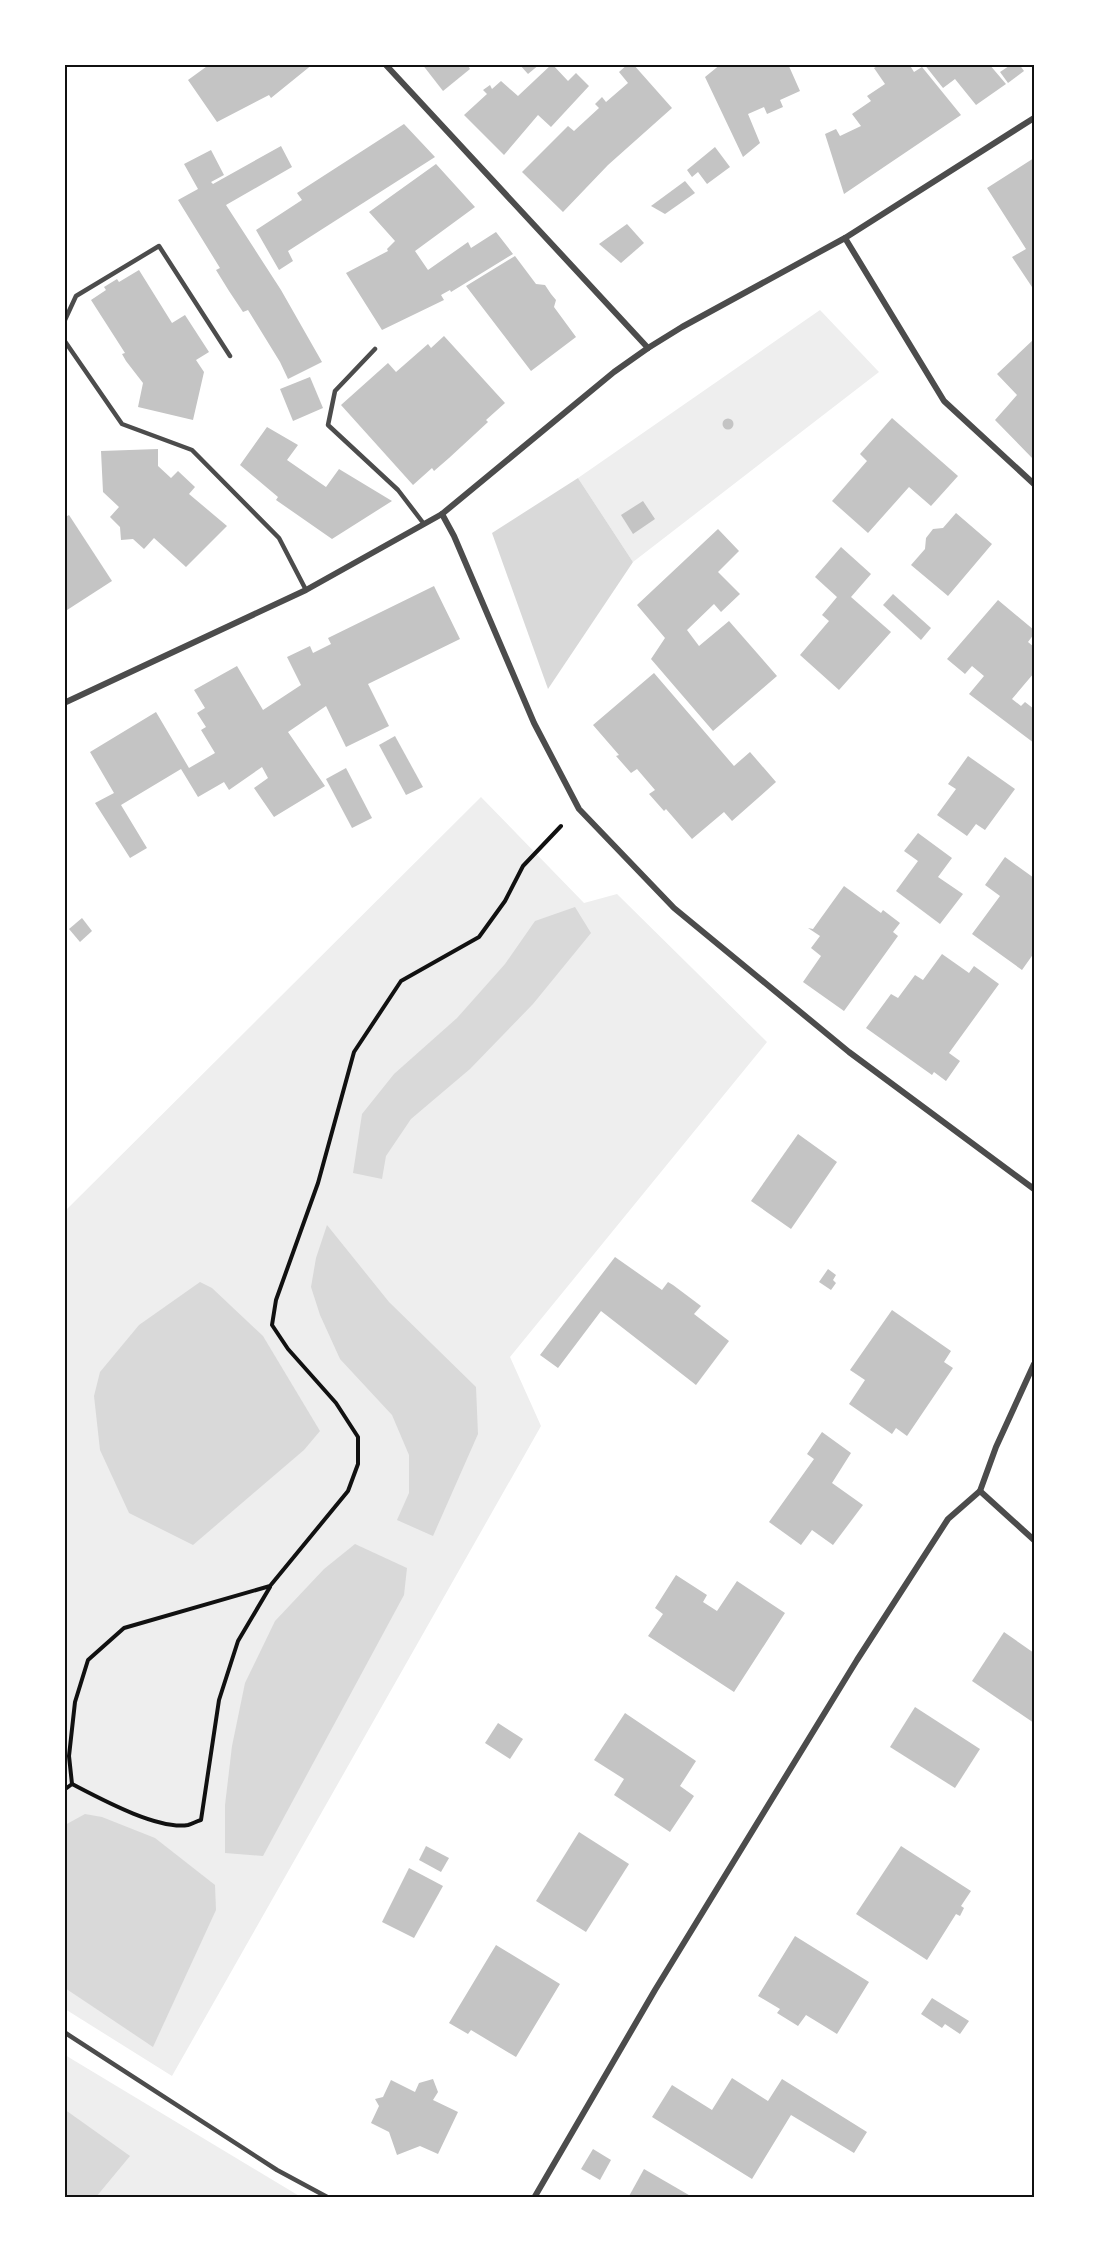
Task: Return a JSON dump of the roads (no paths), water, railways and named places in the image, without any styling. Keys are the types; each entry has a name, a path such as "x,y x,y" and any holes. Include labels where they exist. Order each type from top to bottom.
{"street":[{"path":"385,64 648,348"},
{"path":"64,703 306,590 442,514 614,372 648,348 845,238 1035,118"},
{"path":"845,238 944,401 1035,484"},
{"path":"442,514 454,536 534,723 579,809 674,908 849,1052 1035,1189"},
{"path":"534,2198 655,1990 857,1660 948,1519 980,1491 996,1447 1035,1364"},
{"path":"980,1491 1035,1540"}],"lane":[{"path":"64,322 76,296 159,246 230,356"},
{"path":"64,340 122,424 192,450 279,538 306,590"},
{"path":"375,349 335,391 328,425 398,490 424,524"},
{"path":"64,2032 277,2170 329,2198"}]}
